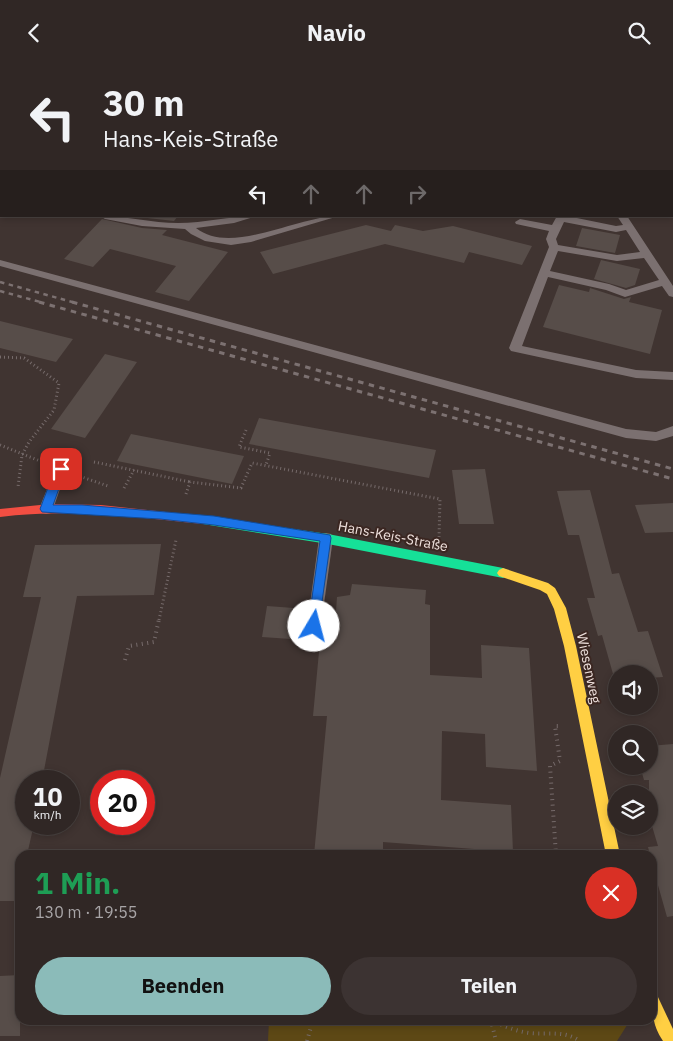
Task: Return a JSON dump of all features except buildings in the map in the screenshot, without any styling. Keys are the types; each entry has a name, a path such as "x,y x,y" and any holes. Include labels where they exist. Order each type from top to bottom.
{"street":[{"name":"Hans-Keis-Straße","path":"0,513 15,509 82,509 214,520 326,538 507,574 540,583"},
{"name":"Wiesenweg","path":"540,583 551,591 559,608 570,648 612,850"},
{"path":"657,1012 664,1029 672,1041"}],"lane":[{"path":"110,217 141,224 189,227 247,217"},
{"path":"189,227 196,235 220,242 233,242 247,240 330,217"},
{"path":"623,217 673,294"},
{"path":"629,227 616,229 561,218 551,239 554,247 515,348 636,374 673,376"},
{"path":"520,221 555,229"},
{"path":"554,247 617,258 647,254"},
{"path":"0,263 608,428 655,437 673,431"},
{"path":"544,273 609,287 625,294 665,282"},
{"path":"46,509 61,469"},
{"path":"314,626 326,538"}],"path":[{"path":"0,357 24,358 59,383 54,410 29,442 22,455 15,509"},
{"path":"246,430 239,447 270,453 266,465"},
{"path":"0,445 110,487"},
{"path":"94,462 190,482 241,488 252,463 440,499 438,560"},
{"path":"124,488 134,470"},
{"path":"186,494 190,482"},
{"path":"117,488 133,489"},
{"path":"177,493 193,495"},
{"path":"125,660 129,646 154,642 180,517"},
{"path":"556,850 550,766 560,761"},
{"path":"307,1041 312,1025"},
{"path":"492,1025 496,1041"},
{"path":"502,1025 533,1033 549,1034 562,1032 572,1034 580,1041"}],"shaded area":[{"path":"269,1025 627,1025 617,1041 268,1041"}],"railway":[{"path":"0,282 76,303"},
{"path":"0,291 44,303"},
{"path":"39,302 673,479"},
{"path":"72,302 673,469"}],"traffic: fast":[{"path":"203,520 328,539 503,573"}],"traffic: slow":[{"path":"503,573 544,586 551,591 560,608 570,646 612,850"},
{"path":"657,1012 664,1029 672,1041"}],"traffic: jam":[{"path":"0,513 50,508 76,508 203,520"}],"route":[{"path":"61,469 46,509 82,509 214,520 326,538 314,626"}]}
